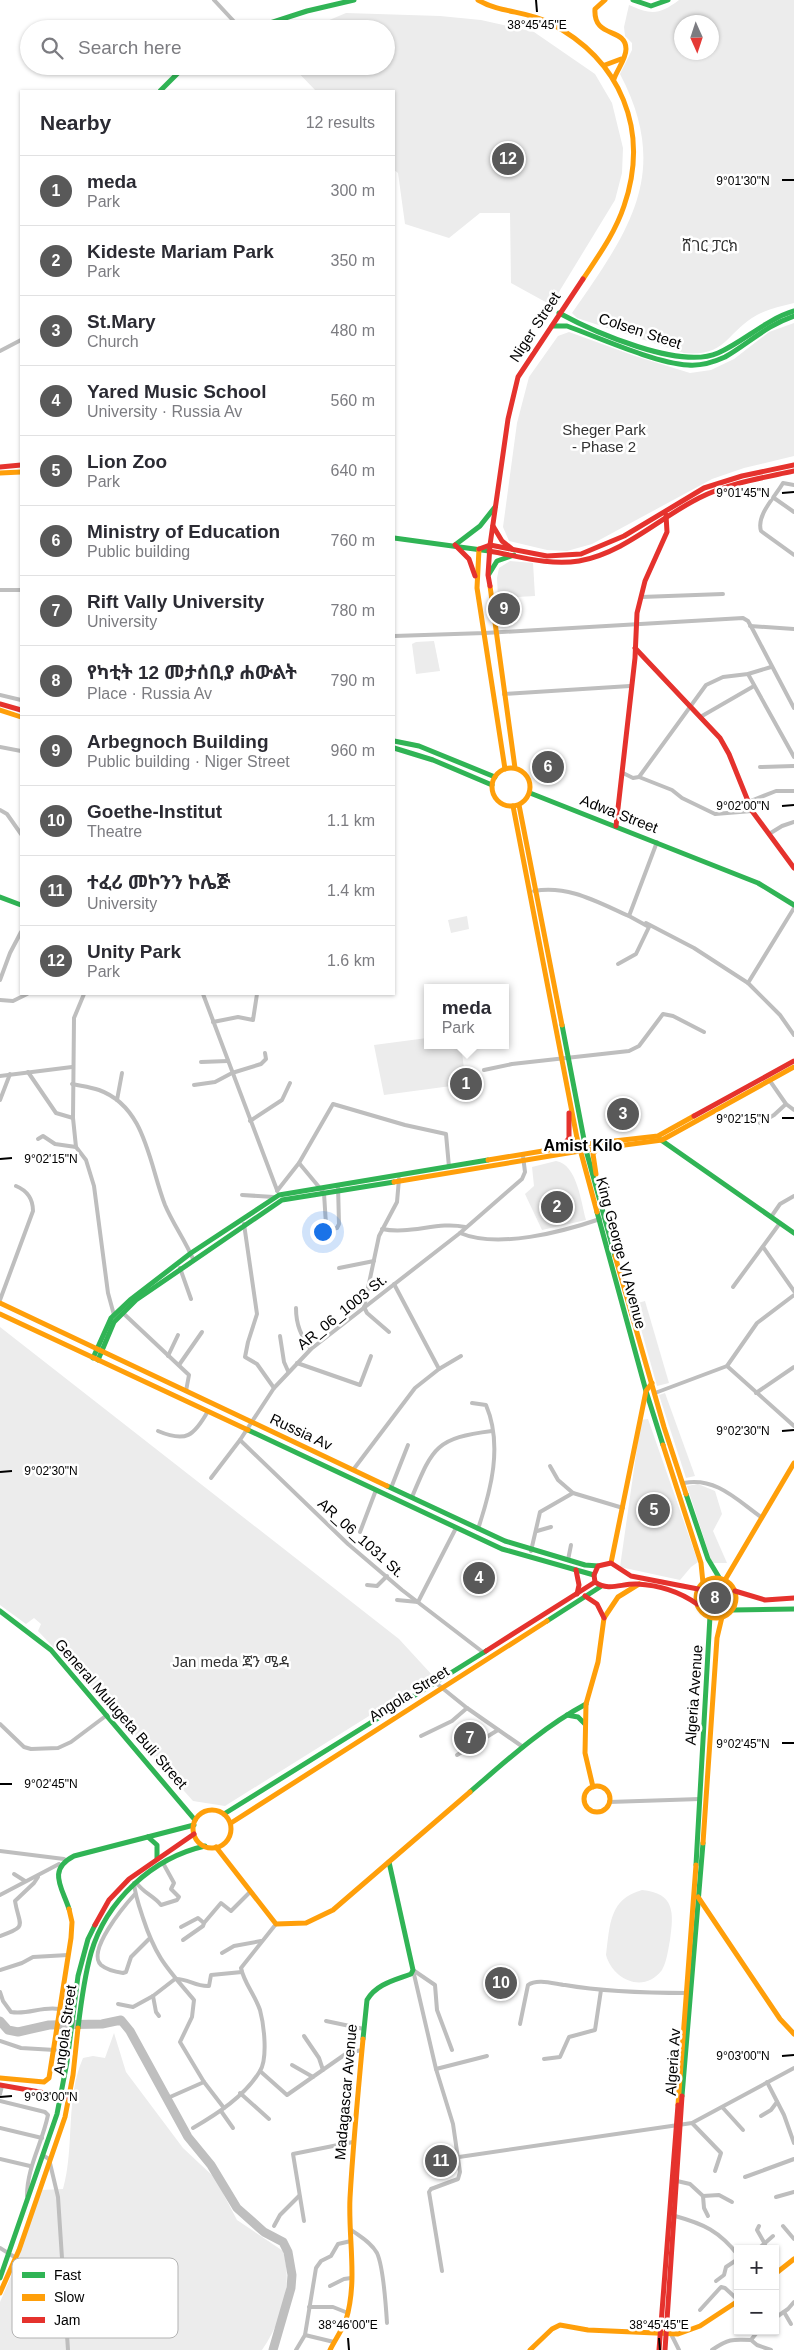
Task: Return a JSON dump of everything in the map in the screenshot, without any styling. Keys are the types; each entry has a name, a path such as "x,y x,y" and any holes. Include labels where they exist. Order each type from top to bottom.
{"main road":[{"path":"280,20 307,11 354,0"},
{"name":"Niger Street","path":"478,0 488,7 516,11 551,23 576,38 605,65 614,79 626,102 633,132 634,166 629,198 611,237 522,370 515,386 508,419 488,575 515,768"},
{"path":"605,0 595,9 594,20 600,28 621,37 624,41 626,54 621,59 605,65"},
{"path":"633,0 651,6 668,0"},
{"path":"614,79 621,59"},
{"path":"161,90 176,75"},
{"name":"Colsen Steet","path":"559,313 593,330 696,362 718,353 772,318 794,311"},
{"path":"552,326 566,326 659,359 682,365 724,357 772,324 794,316"},
{"path":"0,467 20,465"},
{"path":"488,575 497,561 513,552 559,556 580,554 594,550 631,531 692,494 728,479 794,465"},
{"path":"395,538 479,549 490,548 552,562 568,563 596,556 690,502 726,486 794,471"},
{"path":"0,473 20,472"},
{"path":"455,545 480,526 496,505"},
{"path":"616,826 641,597 645,581 667,532 666,516 663,511"},
{"path":"493,526 502,541 513,552"},
{"path":"455,545 469,559 476,579 505,768"},
{"path":"476,579 479,549"},
{"path":"594,550 596,556"},
{"path":"635,648 702,716 720,738 729,754 752,811 794,868"},
{"path":"0,704 20,710"},
{"path":"0,710 20,717"},
{"path":"395,741 426,749 495,777"},
{"path":"395,748 433,760 492,785"},
{"path":"505,768 515,768 528,776 530,792 528,798 516,805 502,804 497,800 492,785 495,777 505,768"},
{"name":"Adwa Street","path":"530,792 758,882 794,906"},
{"name":"King George VI Avenue","path":"516,805 536,891 583,1147 646,1391 701,1563 703,1583"},
{"name":"King George VI Avenue","path":"516,805 528,893 569,1101 599,1196 602,1218 678,1466 708,1559 723,1579"},
{"path":"0,897 20,905"},
{"path":"116,1317 165,1275 180,1268 192,1256 244,1224 278,1196 324,1193 338,1188 523,1159 583,1147 596,1149 660,1138 740,1094 794,1061"},
{"path":"740,1094 770,1081 794,1067"},
{"path":"562,1148 567,1144 568,1140 569,1101"},
{"path":"398,1178 448,1167 523,1159 562,1148 660,1138 794,1233"},
{"path":"596,1149 593,1154 599,1196"},
{"path":"96,1359 116,1317 130,1300 165,1275 278,1196 320,1187 338,1188"},
{"name":"Russia Av","path":"0,1301 100,1351 505,1541 568,1560 598,1566"},
{"name":"Russia Av","path":"0,1314 502,1549 594,1576"},
{"path":"611,1563 646,1391 652,1383"},
{"path":"723,1579 794,1463"},
{"path":"672,1469 678,1466"},
{"path":"466,1532 469,1524"},
{"path":"502,1549 505,1541"},
{"path":"698,1589 631,1576 611,1563 598,1566 594,1576 595,1582 600,1587 608,1588 639,1584 679,1594 697,1604 702,1612 710,1616 722,1617 732,1610 735,1604 735,1591"},
{"path":"576,1570 579,1585 577,1594"},
{"path":"697,1604 698,1589 703,1583 708,1580 723,1579 735,1591 765,1600 794,1598"},
{"path":"224,1814 484,1654 595,1582"},
{"path":"593,1787 585,1753 586,1704 598,1662 604,1618 618,1597 639,1584"},
{"name":"Angola Street","path":"231,1823 600,1587"},
{"path":"585,1596 597,1604 604,1618"},
{"path":"732,1610 794,1609"},
{"name":"General Mulugeta Buli Street","path":"0,1611 51,1650 107,1715 194,1822"},
{"name":"Algeria Avenue","path":"700,1776 710,1616"},
{"name":"Algeria Avenue","path":"709,1775 718,1631 722,1617"},
{"path":"707,1673 715,1673"},
{"path":"216,1847 276,1924 291,1925 316,1920 333,1910 523,1747 566,1715 586,1704"},
{"path":"566,1715 578,1717 586,1724"},
{"name":"Algeria Av","path":"659,2350 666,2335 674,2127 700,1899 709,1775"},
{"name":"Algeria Av","path":"664,2350 682,2126 700,1776"},
{"path":"274,1783 280,1791"},
{"path":"593,1787 603,1788 607,1792 609,1802 607,1807 597,1812 586,1807 584,1795 593,1787"},
{"path":"0,2078 44,2082 49,2078 55,2050 72,1920 58,1877 59,1864 64,1859 148,1837 194,1822 208,1810 219,1811 231,1823 229,1839 216,1847 205,1846 200,1843 194,1834 194,1822"},
{"path":"0,2278 44,2156 57,2114 73,2004 83,1951 97,1920 109,1900 122,1892 129,1880 157,1858 194,1834"},
{"path":"148,1837 157,1845 157,1858"},
{"name":"Angola Street","path":"16,2258 63,2121 84,1981 91,1948 103,1923 122,1892 163,1863 188,1850 205,1846"},
{"path":"390,1862 413,1970"},
{"path":"694,1891 780,2019 794,2034"},
{"name":"Madagascar Avenue","path":"330,2350 348,2313 351,2278 350,2229 353,2142 367,2000 380,1986 411,1974 413,1970"},
{"path":"1,2085 68,2097"},
{"path":"779,2271 794,2260"},
{"name":"Angola Street","path":"0,2293 12,2267"},
{"path":"530,2350 552,2329 560,2325 588,2330 666,2335 700,2325 734,2303"}],"street":[{"path":"214,0 233,20"},
{"path":"0,350 20,340"},
{"path":"786,473 783,483 761,520 761,531 794,555"},
{"path":"783,483 794,485"},
{"path":"774,498 794,512"},
{"path":"0,590 20,590"},
{"path":"641,597 723,594"},
{"path":"395,636 485,634 743,618 750,626 794,708"},
{"path":"750,626 794,629"},
{"path":"639,777 706,685 714,680 748,674 771,667"},
{"path":"748,674 794,757"},
{"path":"504,694 630,686"},
{"path":"702,716 754,686"},
{"path":"0,695 20,700"},
{"path":"0,747 20,751"},
{"path":"760,767 794,766"},
{"path":"623,773 672,790 682,798 715,814 752,811"},
{"path":"748,802 776,791 794,791"},
{"path":"0,810 7,814 20,833"},
{"path":"769,834 782,826 794,822"},
{"path":"628,916 657,842"},
{"path":"528,893 560,889 571,891 646,923 694,948 748,983 780,1015 794,1035"},
{"path":"748,983 794,906"},
{"path":"618,964 636,954 649,926 646,923"},
{"path":"1,977 20,934"},
{"path":"0,1000 13,1000 25,995"},
{"path":"84,995 74,1014 73,1118 76,1147 86,1160 94,1186 108,1293 116,1317"},
{"path":"202,995 278,1196"},
{"path":"213,1022 238,1017 253,1020 257,995"},
{"path":"484,1070 512,1064 629,1051 635,1048 663,1014 672,1016 704,1032"},
{"path":"194,1085 215,1082 232,1073 264,1062 265,1053"},
{"path":"200,1062 228,1061"},
{"path":"0,1076 72,1067"},
{"path":"28,1072 56,1113 73,1118"},
{"path":"117,1100 122,1073"},
{"path":"0,1100 10,1074"},
{"path":"770,1081 786,1104 794,1110"},
{"path":"250,1120 282,1100 290,1083"},
{"path":"72,1084 99,1090 117,1100 133,1115 142,1133 166,1207 192,1256"},
{"path":"278,1196 300,1162 331,1106 338,1104 405,1126 446,1134 448,1167"},
{"path":"760,1123 774,1116 786,1104"},
{"path":"38,1139 43,1136 55,1144 76,1147"},
{"name":"AR_06_1003 St.","path":"248,1429 274,1388 288,1371 311,1349 460,1233 522,1179 525,1172 523,1159"},
{"path":"300,1162 324,1193 326,1225 331,1229 337,1228 339,1224 338,1188"},
{"path":"389,1332 367,1313 364,1307 382,1230 397,1202 398,1178"},
{"path":"0,1301 33,1211 33,1202 28,1194 16,1186"},
{"path":"242,1195 278,1196"},
{"path":"771,1217 780,1204 794,1196"},
{"path":"460,1233 480,1239 534,1236 602,1218"},
{"path":"733,1287 780,1223"},
{"path":"244,1224 256,1314 245,1357 257,1364 274,1388"},
{"path":"382,1230 396,1231 446,1225 465,1227"},
{"path":"763,1246 794,1291"},
{"path":"339,1268 374,1261"},
{"path":"180,1268 191,1299"},
{"path":"394,1284 439,1369"},
{"path":"655,1393 727,1366 757,1323 794,1295"},
{"path":"296,1308 296,1322 301,1335 311,1349"},
{"path":"122,1313 189,1376 186,1391"},
{"path":"179,1365 202,1332"},
{"path":"168,1356 178,1335"},
{"path":"280,1336 284,1362 288,1371"},
{"path":"297,1363 360,1385 371,1356"},
{"path":"353,1470 415,1388 439,1369 462,1356"},
{"path":"727,1366 794,1426"},
{"path":"756,1393 794,1367"},
{"path":"472,1403 486,1405 494,1450 493,1474 478,1529"},
{"path":"158,1431 170,1436 192,1434 197,1431 208,1411"},
{"path":"211,1478 248,1429"},
{"path":"412,1497 429,1458 440,1445 457,1438 492,1431"},
{"name":"AR_06_1031 St.","path":"240,1440 280,1480 299,1495 330,1528 418,1602 484,1654"},
{"path":"391,1488 408,1445"},
{"path":"550,1466 558,1480 573,1493 623,1508"},
{"path":"684,1483 696,1481 715,1485 761,1517"},
{"path":"360,1532 376,1490"},
{"path":"531,1550 540,1512 573,1493"},
{"path":"536,1531 550,1527"},
{"path":"397,1600 418,1602 456,1528"},
{"path":"568,1560 570,1545"},
{"path":"367,1585 381,1584 387,1576"},
{"path":"436,1683 467,1708 523,1747"},
{"path":"421,1736 452,1721 467,1708"},
{"path":"0,1724 24,1747 31,1749 58,1748 71,1742 107,1715"},
{"path":"457,1755 498,1730"},
{"path":"609,1802 708,1799"},
{"path":"0,1851 64,1859"},
{"path":"135,1883 157,1899 161,1905 177,1900 179,1897 171,1889 174,1884 163,1863"},
{"path":"0,1895 25,1881 38,1877 59,1864"},
{"path":"14,1874 25,1881"},
{"path":"0,1936 19,1930 22,1922 15,1901 38,1877"},
{"path":"135,1883 135,1894 157,1954 174,1979 194,2000 192,2017 180,2042 233,2128"},
{"path":"183,1940 203,1926 221,1902 231,1911 250,1892"},
{"path":"135,1894 110,1925 101,1943 98,1960 101,1965 107,1968 123,1973 126,1972 136,1951 150,1939"},
{"path":"181,1927 198,1918 204,1923"},
{"path":"192,2128 223,2110 260,2071 263,2060 263,2024 256,2000 242,1972 242,1964 276,1924"},
{"path":"222,1953 234,1946 261,1941"},
{"path":"0,1970 22,1963 33,1956 68,1954"},
{"path":"413,1970 435,1986 437,2010 452,2050"},
{"path":"413,1970 436,2069 453,2124 459,2158 460,2177 431,2189 429,2192 442,2272"},
{"path":"118,2004 133,2007 152,1996 174,1979 183,1978 194,1984 209,1986 211,1975 242,1972"},
{"path":"520,2024 529,1983 556,1983 601,1990 688,1993"},
{"path":"544,2059 560,2057 566,2041 573,2034 596,2030 601,1990"},
{"path":"0,1992 3,2001 11,2012 24,2014 49,2007 60,2009"},
{"path":"152,1996 156,2012 159,2016"},
{"path":"326,2020 364,2029"},
{"path":"304,2036 319,2058 324,2070"},
{"path":"0,2041 21,2048 55,2050"},
{"path":"260,2071 287,2094 347,2053 362,2050"},
{"path":"436,2069 487,2056"},
{"path":"292,2064 313,2077"},
{"path":"459,2158 682,2126 723,2108 794,2068"},
{"path":"170,2097 204,2082"},
{"path":"767,2082 794,2143"},
{"path":"0,2094 1,2085"},
{"path":"240,2093 269,2119"},
{"path":"0,2101 47,2113 42,2138 30,2166 27,2182 27,2200"},
{"path":"761,2116 771,2110 777,2102"},
{"path":"723,2108 743,2130"},
{"path":"692,2123 721,2153 715,2171"},
{"path":"0,2128 42,2138"},
{"path":"304,2221 295,2173 294,2154 353,2142"},
{"path":"44,2156 49,2159 58,2197 62,2258"},
{"path":"0,2159 30,2166"},
{"path":"745,2177 794,2159"},
{"path":"677,2181 690,2184 703,2196 704,2208 708,2216"},
{"path":"776,2198 794,2192"},
{"path":"703,2196 719,2195 732,2202"},
{"path":"274,2226 280,2215 299,2196"},
{"path":"675,2216 714,2231 728,2242 734,2251"},
{"path":"759,2226 758,2230 766,2244 774,2236"},
{"path":"783,2226 794,2238 794,2242"},
{"path":"350,2229 377,2254 386,2302 387,2323"},
{"path":"296,2350 305,2335 318,2264 331,2256 338,2244 351,2241"},
{"path":"0,2248 16,2258"},
{"path":"716,2281 724,2275 726,2267 734,2260"},
{"path":"330,2286 344,2279 351,2278"},
{"path":"700,2310 722,2287 734,2296"},
{"path":"779,2315 794,2302"},
{"path":"309,2307 333,2307 348,2313"},
{"path":"784,2312 791,2324"},
{"path":"305,2335 334,2342"},
{"path":"666,2335 678,2350"},
{"path":"751,2340 755,2335"},
{"path":"712,2350 730,2339 751,2340 757,2345 771,2350"}],"green space":[{"name":"ሸገር ፓርክ","path":"679,0 794,0 794,303 770,309 757,315 718,347 698,353 684,353 577,318 572,313 611,255 626,227 637,200 643,172 642,142 635,109 620,74 632,50 632,43 625,36 624,27 629,5 650,12 666,9"},
{"path":"346,13 440,16 481,20 534,32 595,74 612,103 623,148 622,173 615,200 551,305 511,283 510,213 480,213 449,238 405,224 398,173 395,171 395,90 315,90 301,75 395,75 395,20 329,20"},
{"name":"Sheger Park - Phase 2","path":"794,323 794,456 744,468 712,479 592,544 567,551 547,550 509,541 503,527 517,423 529,377 558,336 569,332 635,356 690,373 711,370 734,359 769,332"},
{"path":"510,561 533,563 535,596 498,598 497,578 499,568"},
{"path":"434,641 440,671 416,674 412,644"},
{"path":"467,916 469,929 451,933 448,920"},
{"path":"424,1038 424,1049 462,1049 466,1084 384,1095 374,1045"},
{"path":"556,1161 569,1169 573,1176 580,1194 586,1220 542,1230 525,1194 534,1186 532,1167"},
{"path":"645,1301 669,1383 657,1386 634,1304"},
{"name":"Jan meda ጃን ሜዳ","path":"0,1327 399,1639 433,1676 225,1806 193,1801 96,1692 38,1631 41,1624 34,1618 26,1624 0,1605"},
{"path":"665,1393 695,1476 686,1478 659,1395"},
{"path":"648,1419 698,1562 680,1580 620,1567 641,1420"},
{"path":"698,1484 715,1491 722,1514 713,1531 727,1563 712,1563 687,1486"},
{"path":"642,1890 661,1895 666,1900 672,1913 672,1921 667,1955 662,1970 655,1977 647,1981 638,1982 622,1977 615,1971 606,1955 610,1924 617,1907 631,1894"},
{"path":"114,2033 126,2072 183,2148 215,2178 237,2220 283,2251 287,2277 284,2302 275,2327 262,2350 0,2350 0,2302 12,2274 12,2338 178,2338 178,2258 18,2258 39,2193 42,2190 63,2189 69,2157 74,2090 83,2058 93,2056 105,2058"}],"waterway":[{"path":"0,2021 8,2030 18,2032 49,2025 102,2024 121,2020 130,2031 188,2137 211,2165 237,2208 264,2232 283,2242 288,2252 292,2275 291,2288 273,2350"}],"traffic: fast":[{"path":"279,20 354,0"},
{"path":"633,0 651,6 668,0"},
{"path":"161,90 176,75"},
{"path":"559,313 593,330 637,346 682,357 702,357 718,353 774,320 794,311"},
{"path":"552,326 567,326 660,360 693,365 716,361 725,357 767,329 794,316"},
{"path":"455,545 480,526 495,507"},
{"path":"395,538 489,551"},
{"path":"489,574 497,561 514,555"},
{"path":"395,741 419,746 495,777"},
{"path":"395,748 433,760 492,785"},
{"path":"530,793 758,883 794,905"},
{"path":"0,897 20,905"},
{"path":"562,1025 586,1150 615,1256"},
{"path":"661,1140 794,1233"},
{"path":"93,1358 111,1318 130,1300 191,1253 279,1195 488,1160"},
{"path":"98,1360 114,1322 136,1300 282,1200 394,1182"},
{"path":"597,1212 646,1391 663,1445"},
{"path":"248,1430 502,1549 594,1575"},
{"path":"387,1486 505,1541 585,1565 598,1566"},
{"path":"686,1494 708,1559 720,1579"},
{"path":"547,1621 600,1587"},
{"path":"732,1610 794,1609"},
{"path":"0,1611 51,1650 195,1820"},
{"path":"696,1865 710,1616"},
{"path":"224,1814 486,1651"},
{"path":"470,1792 540,1734 586,1704"},
{"path":"567,1715 578,1717 585,1724"},
{"path":"69,1909 59,1880 61,1867 66,1861 74,1856 194,1825"},
{"path":"148,1837 157,1845 157,1858"},
{"path":"682,2096 703,1843"},
{"path":"78,2028 91,1953 98,1934 108,1916 120,1899 150,1871 167,1860 205,1846"},
{"path":"363,2039 367,2000 381,1986 411,1974 413,1970 389,1862"},
{"path":"0,2278 57,2114 67,2062 78,1976 88,1939 95,1925"}],"traffic: slow":[{"path":"478,0 495,7 541,19 575,38 595,57 611,77 623,100 631,124 633,151 631,178 624,206 616,225 583,279"},
{"path":"605,0 595,9 596,18 599,25 625,42 626,49 625,57 614,79"},
{"path":"605,65 621,59"},
{"path":"0,473 20,472"},
{"path":"479,549 477,588 505,769"},
{"path":"490,586 515,768"},
{"path":"0,710 20,717"},
{"path":"511,768 525,773 530,787 525,801 511,806 497,801 492,787 497,773 511,768"},
{"path":"519,805 562,1025"},
{"path":"513,806 577,1138 597,1212"},
{"path":"394,1182 580,1151 662,1140 794,1067"},
{"path":"488,1160 579,1145 658,1136 694,1116"},
{"path":"596,1174 593,1154 597,1149"},
{"path":"615,1256 664,1427 686,1494"},
{"path":"0,1303 387,1486"},
{"path":"0,1314 248,1430"},
{"path":"611,1563 646,1391 652,1383"},
{"path":"663,1445 701,1563 703,1583"},
{"path":"725,1580 794,1463"},
{"path":"716,1578 730,1584 736,1598 730,1612 716,1618 702,1612 696,1598 702,1584 716,1578"},
{"path":"593,1787 585,1753 586,1704 598,1662 604,1618 618,1597 639,1584"},
{"path":"703,1843 717,1638 722,1617"},
{"path":"231,1823 547,1621"},
{"path":"597,1786 606,1790 610,1799 606,1808 597,1812 588,1808 584,1799 588,1790 597,1786"},
{"path":"216,1847 276,1924 306,1923 333,1910 470,1792"},
{"path":"212,1810 219,1811 225,1816 230,1822 231,1829 230,1836 225,1842 219,1847 212,1848 205,1847 199,1842 194,1836 193,1829 194,1822 199,1816 205,1811 212,1810"},
{"path":"678,2105 696,1865"},
{"path":"698,1897 780,2019 794,2034"},
{"path":"0,2078 44,2082 49,2078 71,1938 72,1922 69,1909"},
{"path":"15,2258 65,2117 73,2075 78,2028"},
{"path":"330,2350 343,2328 350,2305 352,2274 350,2198 363,2039"},
{"path":"779,2271 794,2259"},
{"path":"0,2293 12,2266"},
{"path":"530,2350 552,2329 560,2325 588,2330 678,2334 700,2326 734,2304"}],"traffic: jam":[{"path":"490,586 488,575 490,545 508,419 518,377 583,279"},
{"path":"0,467 20,465"},
{"path":"479,549 490,545 547,556 581,554 624,536 704,488 742,476 794,465"},
{"path":"489,551 534,560 556,562 579,561 595,557 626,543 684,506 710,493 722,488 794,471"},
{"path":"616,826 635,658 637,613 645,581 667,532 666,515"},
{"path":"493,526 502,541 512,549"},
{"path":"455,545 469,559 475,576"},
{"path":"635,648 720,738 729,754 752,811 794,868"},
{"path":"0,704 20,710"},
{"path":"694,1116 794,1061"},
{"path":"562,1148 569,1138 569,1113"},
{"path":"697,1604 676,1593 653,1586 631,1584 610,1587 600,1585 595,1582 594,1575 598,1566 611,1563 631,1576 698,1589"},
{"path":"576,1570 579,1585 577,1594"},
{"path":"486,1651 595,1582"},
{"path":"735,1591 765,1600 794,1598"},
{"path":"585,1596 597,1604 604,1618"},
{"path":"95,1925 109,1900 129,1879 194,1834"},
{"path":"0,2085 68,2097"},
{"path":"665,2350 682,2096"},
{"path":"659,2350 678,2105"}],"place":[{"name":"Unity Park","path":"508,159"},
{"name":"Arbegnoch Building","path":"504,609"},
{"name":"Ministry of Education","path":"548,767"},
{"name":"meda","path":"466,1084"},
{"name":"St.Mary","path":"623,1114"},
{"name":"Kideste Mariam Park","path":"557,1207"},
{"name":"Lion Zoo","path":"654,1510"},
{"name":"Yared Music School","path":"479,1578"},
{"name":"የካቲት 12 መታሰቢያ ሐውልት","path":"715,1598"},
{"name":"Rift Vally University","path":"470,1738"},
{"name":"Goethe-Institut","path":"501,1983"},
{"name":"ተፈሪ መኮንን ኮሌጅ","path":"441,2161"}],"district":[{"name":"Amist Kilo","path":"583,1145"}]}
